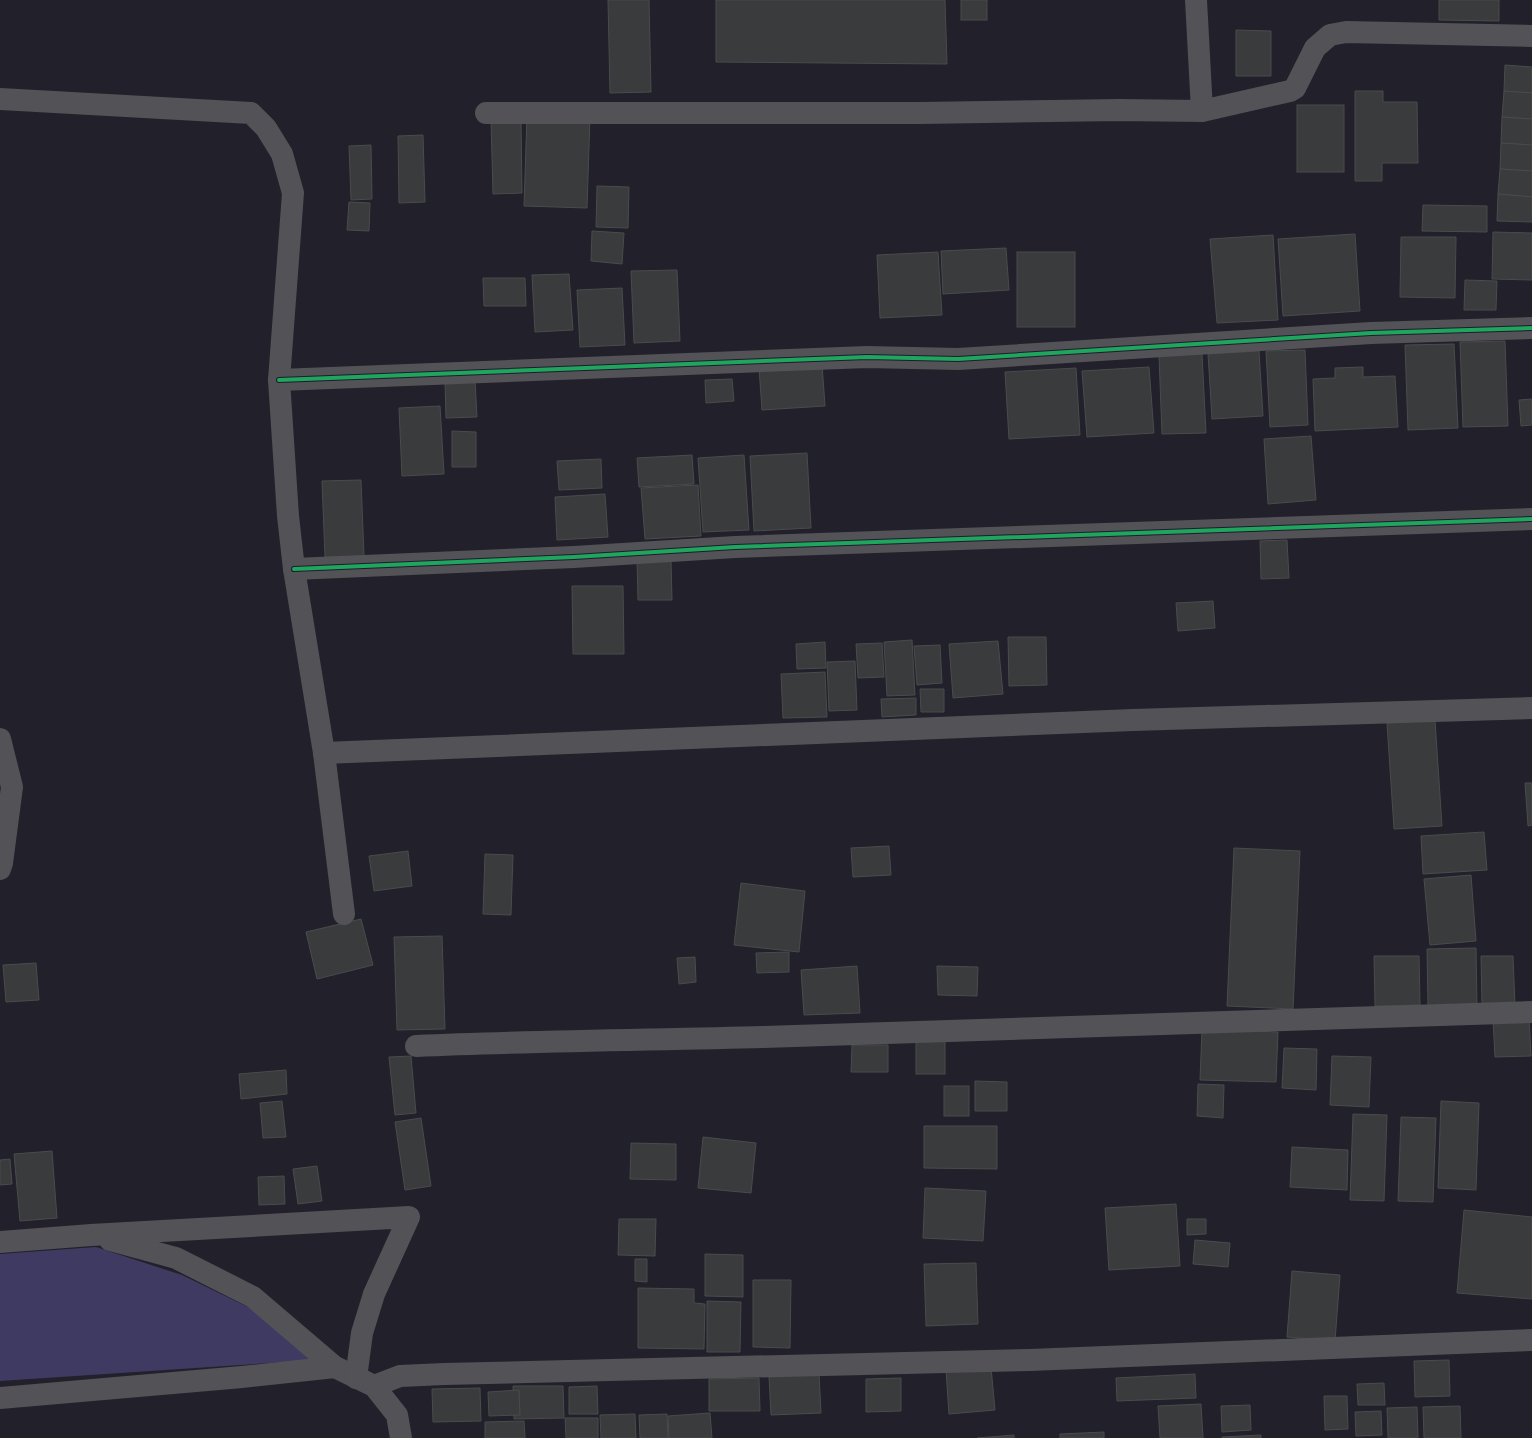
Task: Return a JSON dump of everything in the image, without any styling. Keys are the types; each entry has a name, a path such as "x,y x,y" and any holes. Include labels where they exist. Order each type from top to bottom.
{"street":[{"path":"1196,0 1202,111"},
{"path":"486,113 921,113 1119,110 1202,111 1290,91 1295,88 1315,48 1330,35 1346,32 1532,36"},
{"path":"0,99 251,113 266,128 282,154 293,193 279,380 288,516 294,568 324,753 344,914"},
{"path":"279,380 867,356 958,359 1371,334 1532,328"},
{"path":"294,568 574,557 735,547 1532,519"},
{"path":"324,753 1133,720 1532,708"},
{"path":"0,739 12,787 0,869"},
{"path":"416,1046 660,1040 1532,1012"},
{"path":"0,1242 92,1235 409,1217 374,1294 362,1333 365,1382"},
{"path":"92,1235 176,1258 254,1297 335,1367 365,1382 397,1415 400,1438"},
{"path":"365,1382 400,1376 444,1374 1030,1360 1532,1340"},
{"path":"0,1398 242,1377 335,1367"}],"shaded area":[{"path":"96,1247 182,1275 248,1307 316,1360 0,1381 0,1254"}],"building":[{"path":"608,0 649,0 651,92 610,93"},
{"path":"716,0 945,0 947,64 716,62"},
{"path":"961,0 987,0 987,20 961,20"},
{"path":"1439,0 1499,0 1499,21 1439,20"},
{"path":"1236,30 1271,31 1271,76 1236,76"},
{"path":"1505,65 1532,67 1532,93 1504,91"},
{"path":"1355,91 1383,91 1383,102 1417,102 1418,163 1382,163 1382,181 1355,181"},
{"path":"1504,91 1532,93 1532,119 1502,117"},
{"path":"1297,105 1344,105 1344,172 1297,172"},
{"path":"527,115 590,116 587,208 524,206"},
{"path":"1502,117 1532,119 1532,145 1501,143"},
{"path":"491,120 521,120 522,193 493,194"},
{"path":"423,135 425,202 399,203 398,136"},
{"path":"1501,143 1532,145 1532,171 1500,169"},
{"path":"371,145 372,199 351,200 349,146"},
{"path":"1500,169 1532,171 1532,197 1498,194"},
{"path":"597,186 629,187 628,228 596,227"},
{"path":"1498,194 1532,197 1532,222 1497,221"},
{"path":"349,202 370,203 369,231 347,230"},
{"path":"1423,205 1487,206 1487,232 1422,231"},
{"path":"592,231 624,233 622,264 591,261"},
{"path":"1493,232 1532,233 1532,280 1492,279"},
{"path":"1355,234 1360,311 1283,316 1278,239"},
{"path":"1273,235 1278,320 1217,323 1210,239"},
{"path":"1401,237 1456,237 1455,298 1400,297"},
{"path":"1006,248 1009,290 943,294 941,251"},
{"path":"938,252 942,315 880,318 877,255"},
{"path":"1017,252 1075,252 1075,327 1017,327"},
{"path":"677,270 680,341 634,343 631,271"},
{"path":"569,274 573,330 535,332 532,275"},
{"path":"483,278 525,278 526,306 484,306"},
{"path":"1465,280 1497,281 1496,310 1464,310"},
{"path":"622,288 625,345 580,347 577,290"},
{"path":"1505,341 1508,426 1463,427 1460,342"},
{"path":"1454,344 1458,428 1408,430 1405,345"},
{"path":"1305,350 1308,425 1270,427 1266,351"},
{"path":"1259,351 1263,416 1212,419 1208,354"},
{"path":"1202,354 1206,433 1162,434 1159,356"},
{"path":"822,364 825,406 762,410 759,368"},
{"path":"1149,367 1154,433 1087,437 1082,371"},
{"path":"1363,367 1363,377 1395,376 1398,427 1315,431 1313,379 1335,378 1335,368"},
{"path":"1076,368 1080,435 1009,439 1005,372"},
{"path":"732,379 734,401 706,403 705,380"},
{"path":"475,380 477,417 446,418 445,381"},
{"path":"1532,399 1532,425 1521,426 1519,400"},
{"path":"440,406 444,474 402,476 399,408"},
{"path":"452,431 476,432 476,467 452,467"},
{"path":"1311,436 1316,500 1268,504 1264,439"},
{"path":"807,453 811,528 754,531 750,456"},
{"path":"692,455 694,484 639,487 637,458"},
{"path":"744,455 749,530 703,532 698,458"},
{"path":"601,459 602,488 559,490 557,461"},
{"path":"361,480 364,556 325,557 322,481"},
{"path":"698,485 701,536 645,539 641,488"},
{"path":"605,494 608,537 557,540 555,497"},
{"path":"1287,540 1289,578 1261,579 1260,541"},
{"path":"637,561 671,561 672,600 638,600"},
{"path":"572,586 623,586 624,654 573,654"},
{"path":"1213,601 1215,628 1178,631 1176,603"},
{"path":"1008,637 1046,637 1047,685 1009,686"},
{"path":"912,640 915,695 887,696 884,642"},
{"path":"998,641 1003,694 953,698 949,644"},
{"path":"825,642 826,668 797,669 796,644"},
{"path":"882,643 884,677 858,678 856,644"},
{"path":"940,645 942,683 917,685 914,646"},
{"path":"855,661 857,710 829,711 827,662"},
{"path":"825,672 827,717 783,718 781,674"},
{"path":"920,689 944,689 944,712 921,712"},
{"path":"916,698 916,715 882,717 881,699"},
{"path":"1435,720 1442,826 1394,829 1387,723"},
{"path":"1525,783 1532,783 1532,825 1528,826"},
{"path":"1484,832 1487,870 1423,874 1421,836"},
{"path":"889,846 891,875 853,877 851,848"},
{"path":"1234,848 1300,851 1293,1009 1227,1006"},
{"path":"408,851 412,886 374,891 369,856"},
{"path":"485,854 513,855 511,915 483,914"},
{"path":"1471,875 1476,941 1430,945 1424,879"},
{"path":"741,883 805,891 799,952 734,945"},
{"path":"361,919 373,965 317,979 306,932"},
{"path":"442,936 445,1029 397,1030 394,937"},
{"path":"1476,948 1477,1006 1428,1007 1427,949"},
{"path":"789,952 789,972 757,973 756,953"},
{"path":"1374,956 1419,956 1420,1005 1375,1006"},
{"path":"1481,956 1513,956 1515,1005 1482,1006"},
{"path":"695,957 696,982 679,984 677,958"},
{"path":"36,963 39,1000 6,1002 3,965"},
{"path":"857,966 860,1013 804,1015 801,970"},
{"path":"937,966 978,967 977,996 938,995"},
{"path":"1529,1018 1531,1056 1495,1057 1493,1020"},
{"path":"1202,1029 1278,1032 1276,1082 1200,1080"},
{"path":"916,1039 945,1039 945,1074 916,1074"},
{"path":"852,1045 888,1045 888,1072 851,1072"},
{"path":"1284,1048 1317,1049 1316,1090 1282,1088"},
{"path":"411,1056 416,1113 395,1115 389,1057"},
{"path":"1332,1056 1371,1057 1369,1107 1330,1105"},
{"path":"286,1070 287,1094 241,1099 239,1074"},
{"path":"975,1081 1007,1082 1007,1111 975,1111"},
{"path":"1198,1084 1224,1085 1223,1118 1197,1116"},
{"path":"944,1086 969,1086 969,1116 944,1116"},
{"path":"282,1101 286,1137 263,1138 260,1103"},
{"path":"1441,1101 1479,1103 1476,1190 1438,1188"},
{"path":"1353,1114 1387,1115 1384,1201 1350,1200"},
{"path":"1401,1117 1436,1118 1433,1202 1398,1201"},
{"path":"421,1118 431,1186 405,1190 395,1122"},
{"path":"924,1126 997,1126 997,1169 924,1168"},
{"path":"703,1137 756,1143 751,1193 698,1188"},
{"path":"631,1143 676,1144 676,1180 630,1179"},
{"path":"1292,1147 1348,1150 1347,1190 1290,1187"},
{"path":"52,1151 57,1218 20,1221 14,1154"},
{"path":"10,1159 12,1184 0,1185 0,1160"},
{"path":"317,1166 322,1201 298,1204 293,1169"},
{"path":"284,1176 285,1204 259,1205 258,1177"},
{"path":"925,1188 986,1191 983,1241 923,1238"},
{"path":"1176,1204 1180,1266 1109,1270 1105,1208"},
{"path":"1464,1210 1532,1217 1532,1299 1457,1293"},
{"path":"619,1219 656,1219 655,1256 618,1255"},
{"path":"1187,1219 1206,1219 1206,1234 1187,1235"},
{"path":"1195,1240 1230,1243 1228,1267 1193,1264"},
{"path":"705,1254 743,1255 743,1297 705,1296"},
{"path":"635,1259 647,1259 647,1282 635,1281"},
{"path":"976,1263 978,1324 926,1326 924,1264"},
{"path":"1292,1271 1340,1275 1335,1341 1287,1337"},
{"path":"753,1280 791,1280 790,1348 753,1347"},
{"path":"638,1288 694,1289 694,1303 705,1304 704,1349 638,1348"},
{"path":"707,1301 741,1302 740,1352 707,1352"},
{"path":"1449,1360 1450,1396 1415,1397 1414,1361"},
{"path":"991,1367 995,1410 949,1414 946,1370"},
{"path":"819,1374 821,1413 771,1415 769,1376"},
{"path":"1195,1374 1196,1398 1117,1401 1116,1378"},
{"path":"759,1378 760,1411 709,1411 709,1379"},
{"path":"901,1378 901,1411 866,1412 866,1379"},
{"path":"1384,1383 1385,1405 1358,1405 1357,1384"},
{"path":"513,1386 563,1386 564,1418 514,1419"},
{"path":"597,1386 598,1414 569,1414 569,1387"},
{"path":"480,1388 481,1421 433,1422 432,1389"},
{"path":"519,1390 520,1415 489,1416 488,1392"},
{"path":"1324,1396 1347,1396 1348,1429 1325,1430"},
{"path":"1201,1404 1203,1438 1160,1438 1158,1406"},
{"path":"1250,1405 1251,1430 1222,1432 1221,1406"},
{"path":"1460,1406 1461,1438 1424,1438 1423,1407"},
{"path":"1417,1407 1418,1438 1388,1438 1387,1408"},
{"path":"1381,1411 1382,1435 1356,1436 1355,1412"},
{"path":"710,1413 712,1438 669,1438 668,1416"},
{"path":"635,1414 636,1438 601,1438 600,1415"},
{"path":"667,1414 668,1438 640,1438 639,1415"},
{"path":"565,1418 598,1418 598,1438 566,1438"},
{"path":"524,1421 525,1438 485,1438 485,1422"},
{"path":"1104,1432 1104,1438 1060,1438 1060,1434"},
{"path":"1014,1435 1014,1438 977,1438"},
{"path":"1261,1435 1261,1438 1222,1438 1222,1437"}],"cycle path":[{"path":"279,380 867,357 958,359 1371,333 1532,328"},
{"path":"294,569 574,557 735,547 1532,519"}]}
